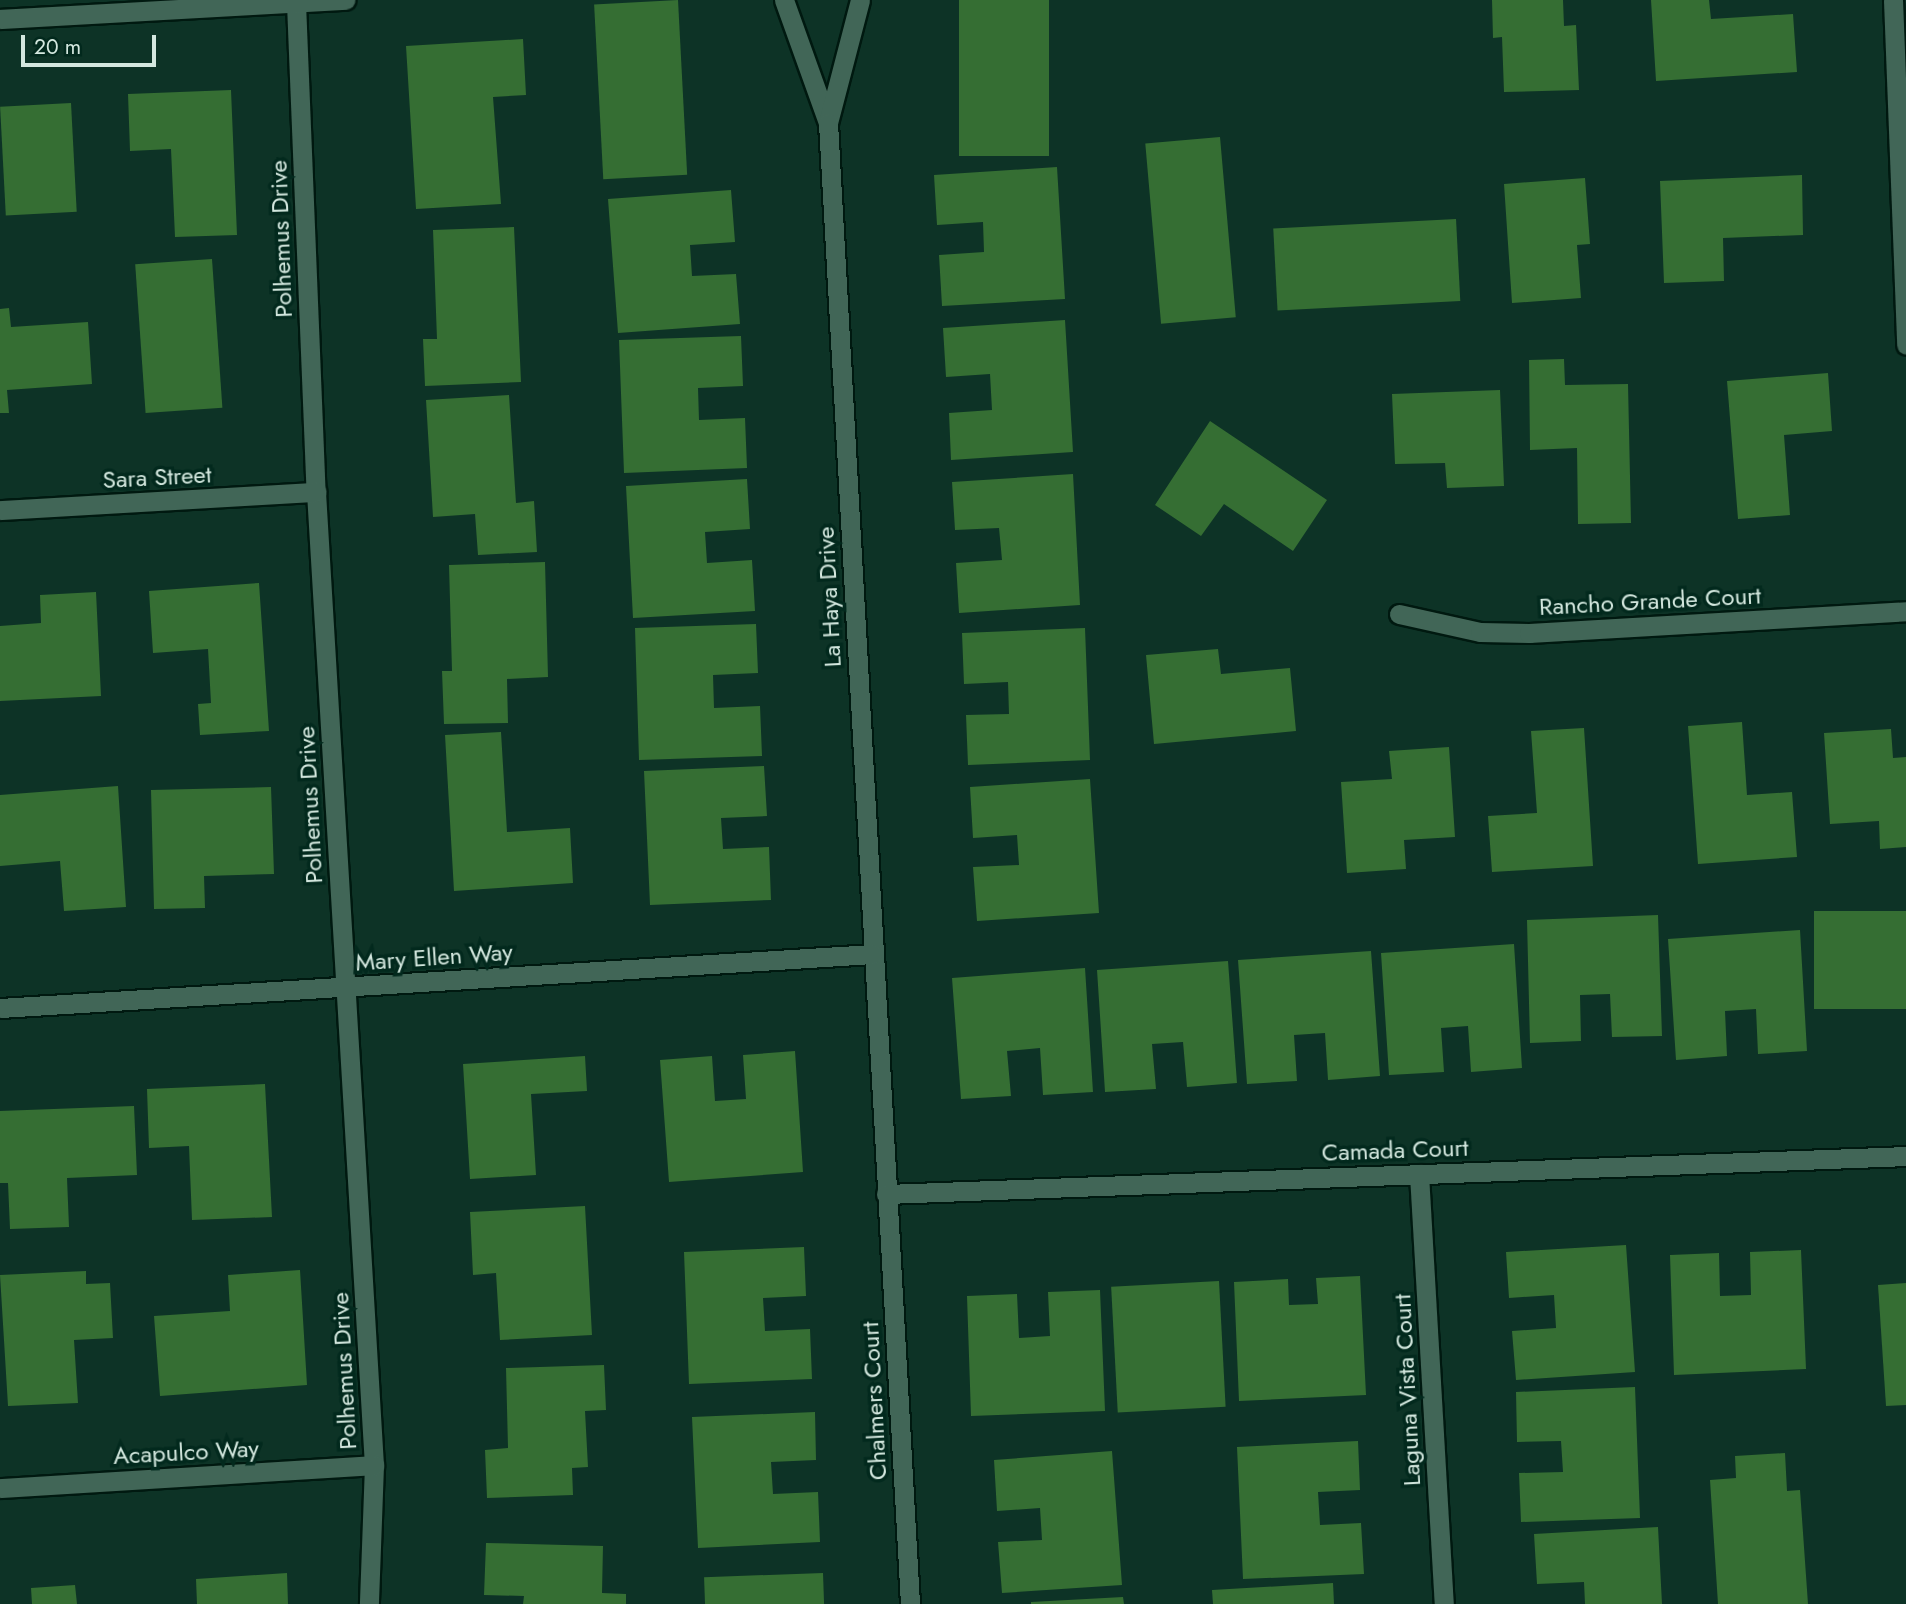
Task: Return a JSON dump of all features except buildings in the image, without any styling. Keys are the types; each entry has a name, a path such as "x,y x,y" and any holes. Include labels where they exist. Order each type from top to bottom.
{"street":[{"path":"0,19 345,0"},
{"path":"784,0 828,123"},
{"name":"La Haya Drive","path":"860,0 828,123 886,1194"},
{"path":"1893,0 1906,345"},
{"name":"Polhemus Drive","path":"296,3 316,492 374,1465 369,1604"},
{"name":"Sara Street","path":"0,510 316,492"},
{"name":"Rancho Grande Court","path":"1399,614 1480,632 1529,633 1906,611"},
{"name":"Mary Ellen Way","path":"0,1008 872,954"},
{"name":"Camada Court","path":"886,1194 1906,1156"},
{"name":"Laguna Vista Court","path":"1419,1174 1444,1604"},
{"name":"Chalmers Court","path":"886,1194 910,1604"},
{"name":"Acapulco Way","path":"0,1488 374,1465"}]}
